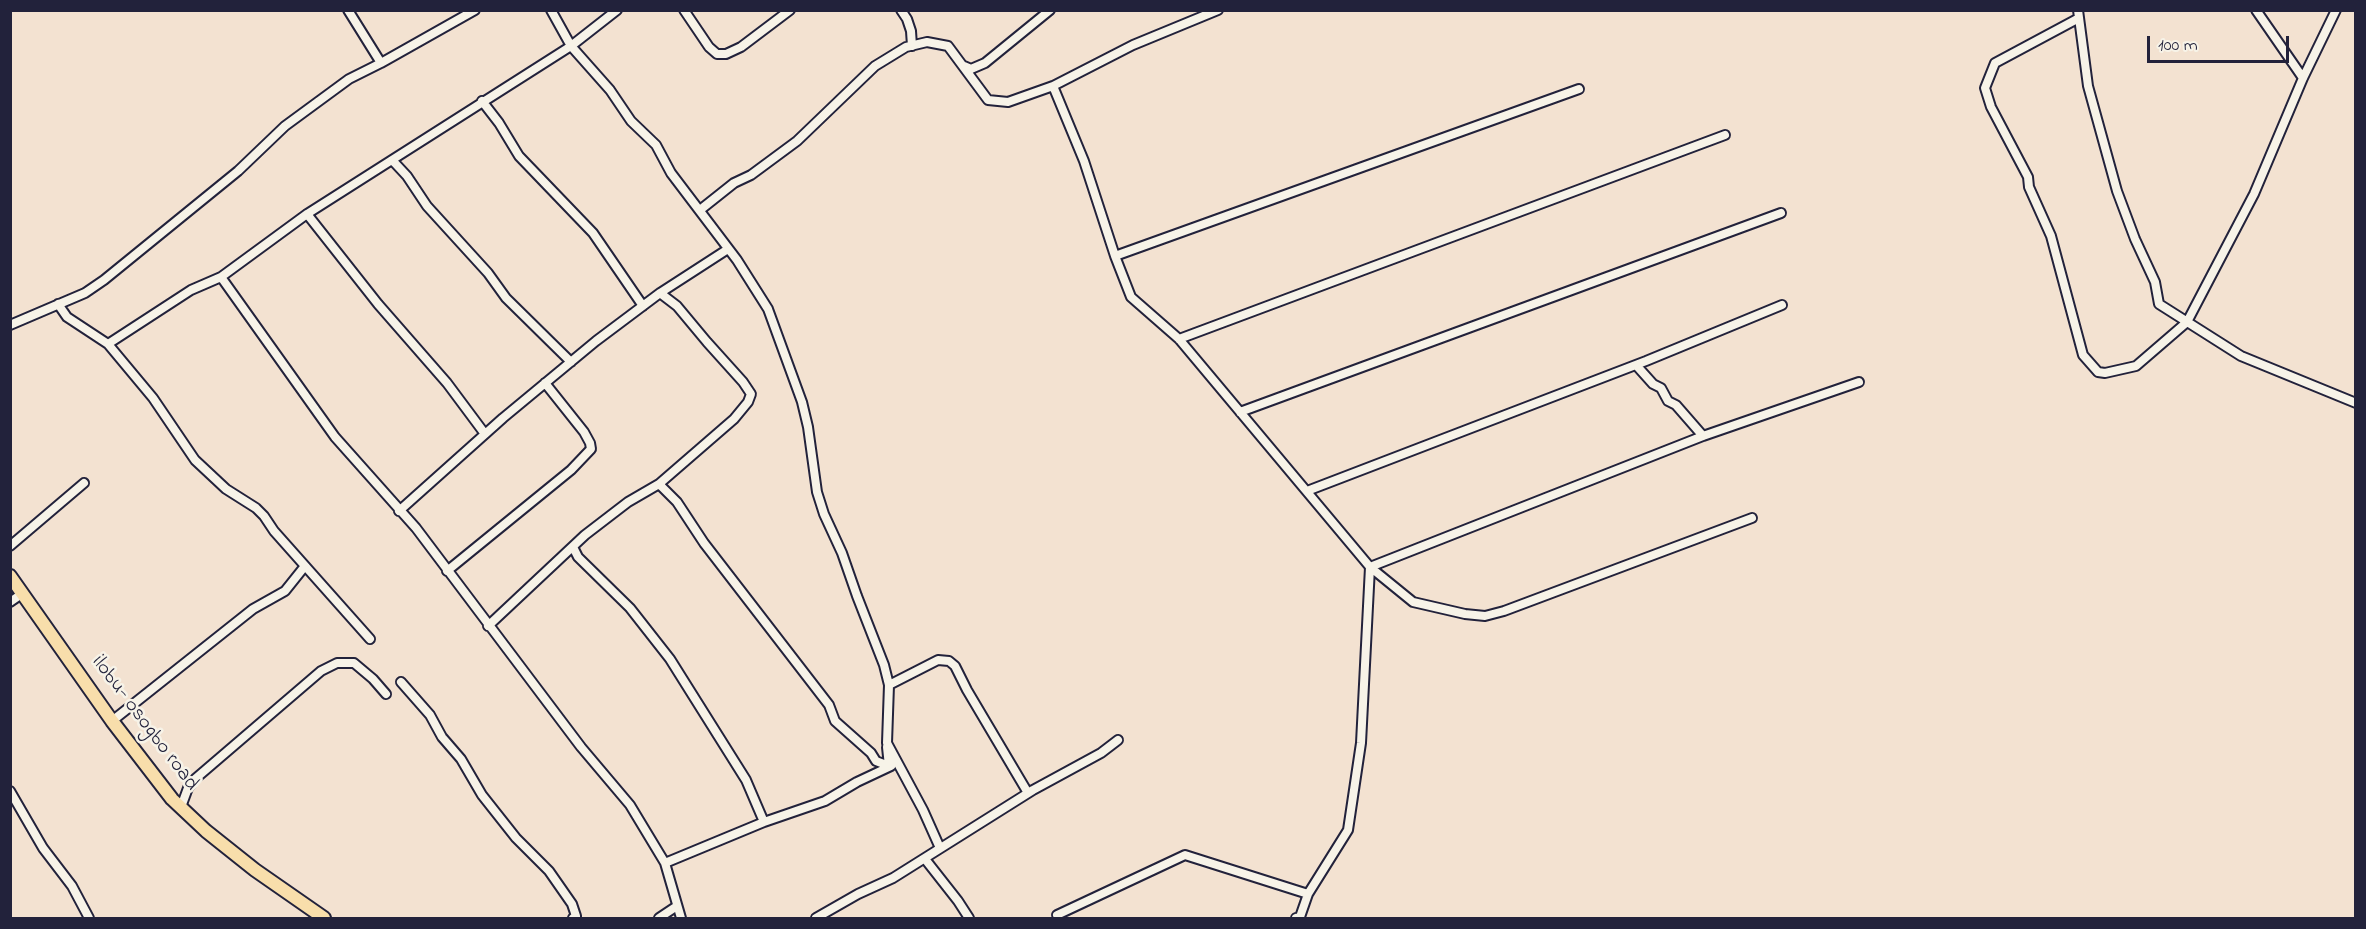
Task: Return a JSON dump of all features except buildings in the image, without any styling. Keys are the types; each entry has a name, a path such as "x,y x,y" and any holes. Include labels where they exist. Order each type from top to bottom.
{"main road":[{"name":"ilobu- osogbo road","path":"10,576 112,721 172,799 206,831 255,870 324,918"}],"street":[{"path":"348,10 381,63"},
{"path":"10,325 85,293 238,171 285,126 349,79 475,10"},
{"path":"551,10 571,46 610,90 631,121 656,145 671,173 728,249 768,309 792,372 808,427 813,466 824,514 842,553 884,665 889,685 887,743 889,766"},
{"path":"108,344 191,290 221,277 307,214 571,46 617,10"},
{"path":"684,10 709,47 717,54 726,54 741,46 790,10"},
{"path":"902,10 907,19 912,46"},
{"path":"963,65 971,69 985,63 1050,10"},
{"path":"700,210 734,183 751,175 797,141 875,66 901,49 927,42 948,46 988,100 1008,102 1053,86 1133,45 1218,10"},
{"path":"2256,10 2303,78"},
{"path":"2336,10 2303,78 2254,194 2187,321 2136,366 2105,373 2098,372 2083,355 2050,236 2029,187 2028,177 1991,107 1984,88 1995,63 2078,14 2088,86 2117,190 2135,239 2155,282 2159,304 2187,321 2241,356 2355,403"},
{"path":"1053,86 1084,161 1131,297 1179,339 1370,567 1413,602 1485,616 1504,611 1752,518"},
{"path":"1115,256 1579,89"},
{"path":"482,101 519,156 593,233 643,306"},
{"path":"1179,339 1725,135"},
{"path":"393,161 407,176 428,206 488,273 506,298 571,362"},
{"path":"1240,412 1781,213"},
{"path":"307,214 378,304 447,383 485,434"},
{"path":"399,511 485,434 571,362 660,293 728,249"},
{"path":"221,277 335,437 416,528 581,747 630,805 664,863 681,918"},
{"path":"488,626 573,547 628,502 658,484 734,419 748,402 751,394 677,306 660,293"},
{"path":"58,304 67,317 108,344 153,398 195,460 226,489 256,508 264,516 274,531 370,639"},
{"path":"1307,490 1636,365 1782,305"},
{"path":"1636,365 1653,384 1661,388 1668,400 1676,405 1703,436"},
{"path":"1370,567 1703,436 1859,382"},
{"path":"447,571 571,470 591,449 584,432 545,383"},
{"path":"10,546 84,483"},
{"path":"658,484 676,502 779,643 829,705 835,722 871,753 876,761 889,766"},
{"path":"573,547 578,557 630,608 670,659 746,780 764,822"},
{"path":"112,721 253,609 285,591 305,566"},
{"path":"1296,918 1300,917 1308,894 1348,830 1361,743 1370,567"},
{"path":"10,602 23,593"},
{"path":"889,685 938,660 949,661 955,666 1028,793"},
{"path":"181,807 195,779 321,671 337,663 354,663 386,694"},
{"path":"401,682 430,715 442,737 461,759 482,795 516,838 549,872 572,904 576,915 573,918"},
{"path":"816,918 858,894 893,878 1028,793 1101,753 1118,740"},
{"path":"887,743 923,810 940,848"},
{"path":"664,863 764,822 825,801 889,766 899,764"},
{"path":"10,790 43,848 72,886 89,918"},
{"path":"1055,917 1185,855 1308,894"},
{"path":"925,859 969,918"},
{"path":"659,918 677,906"}]}
